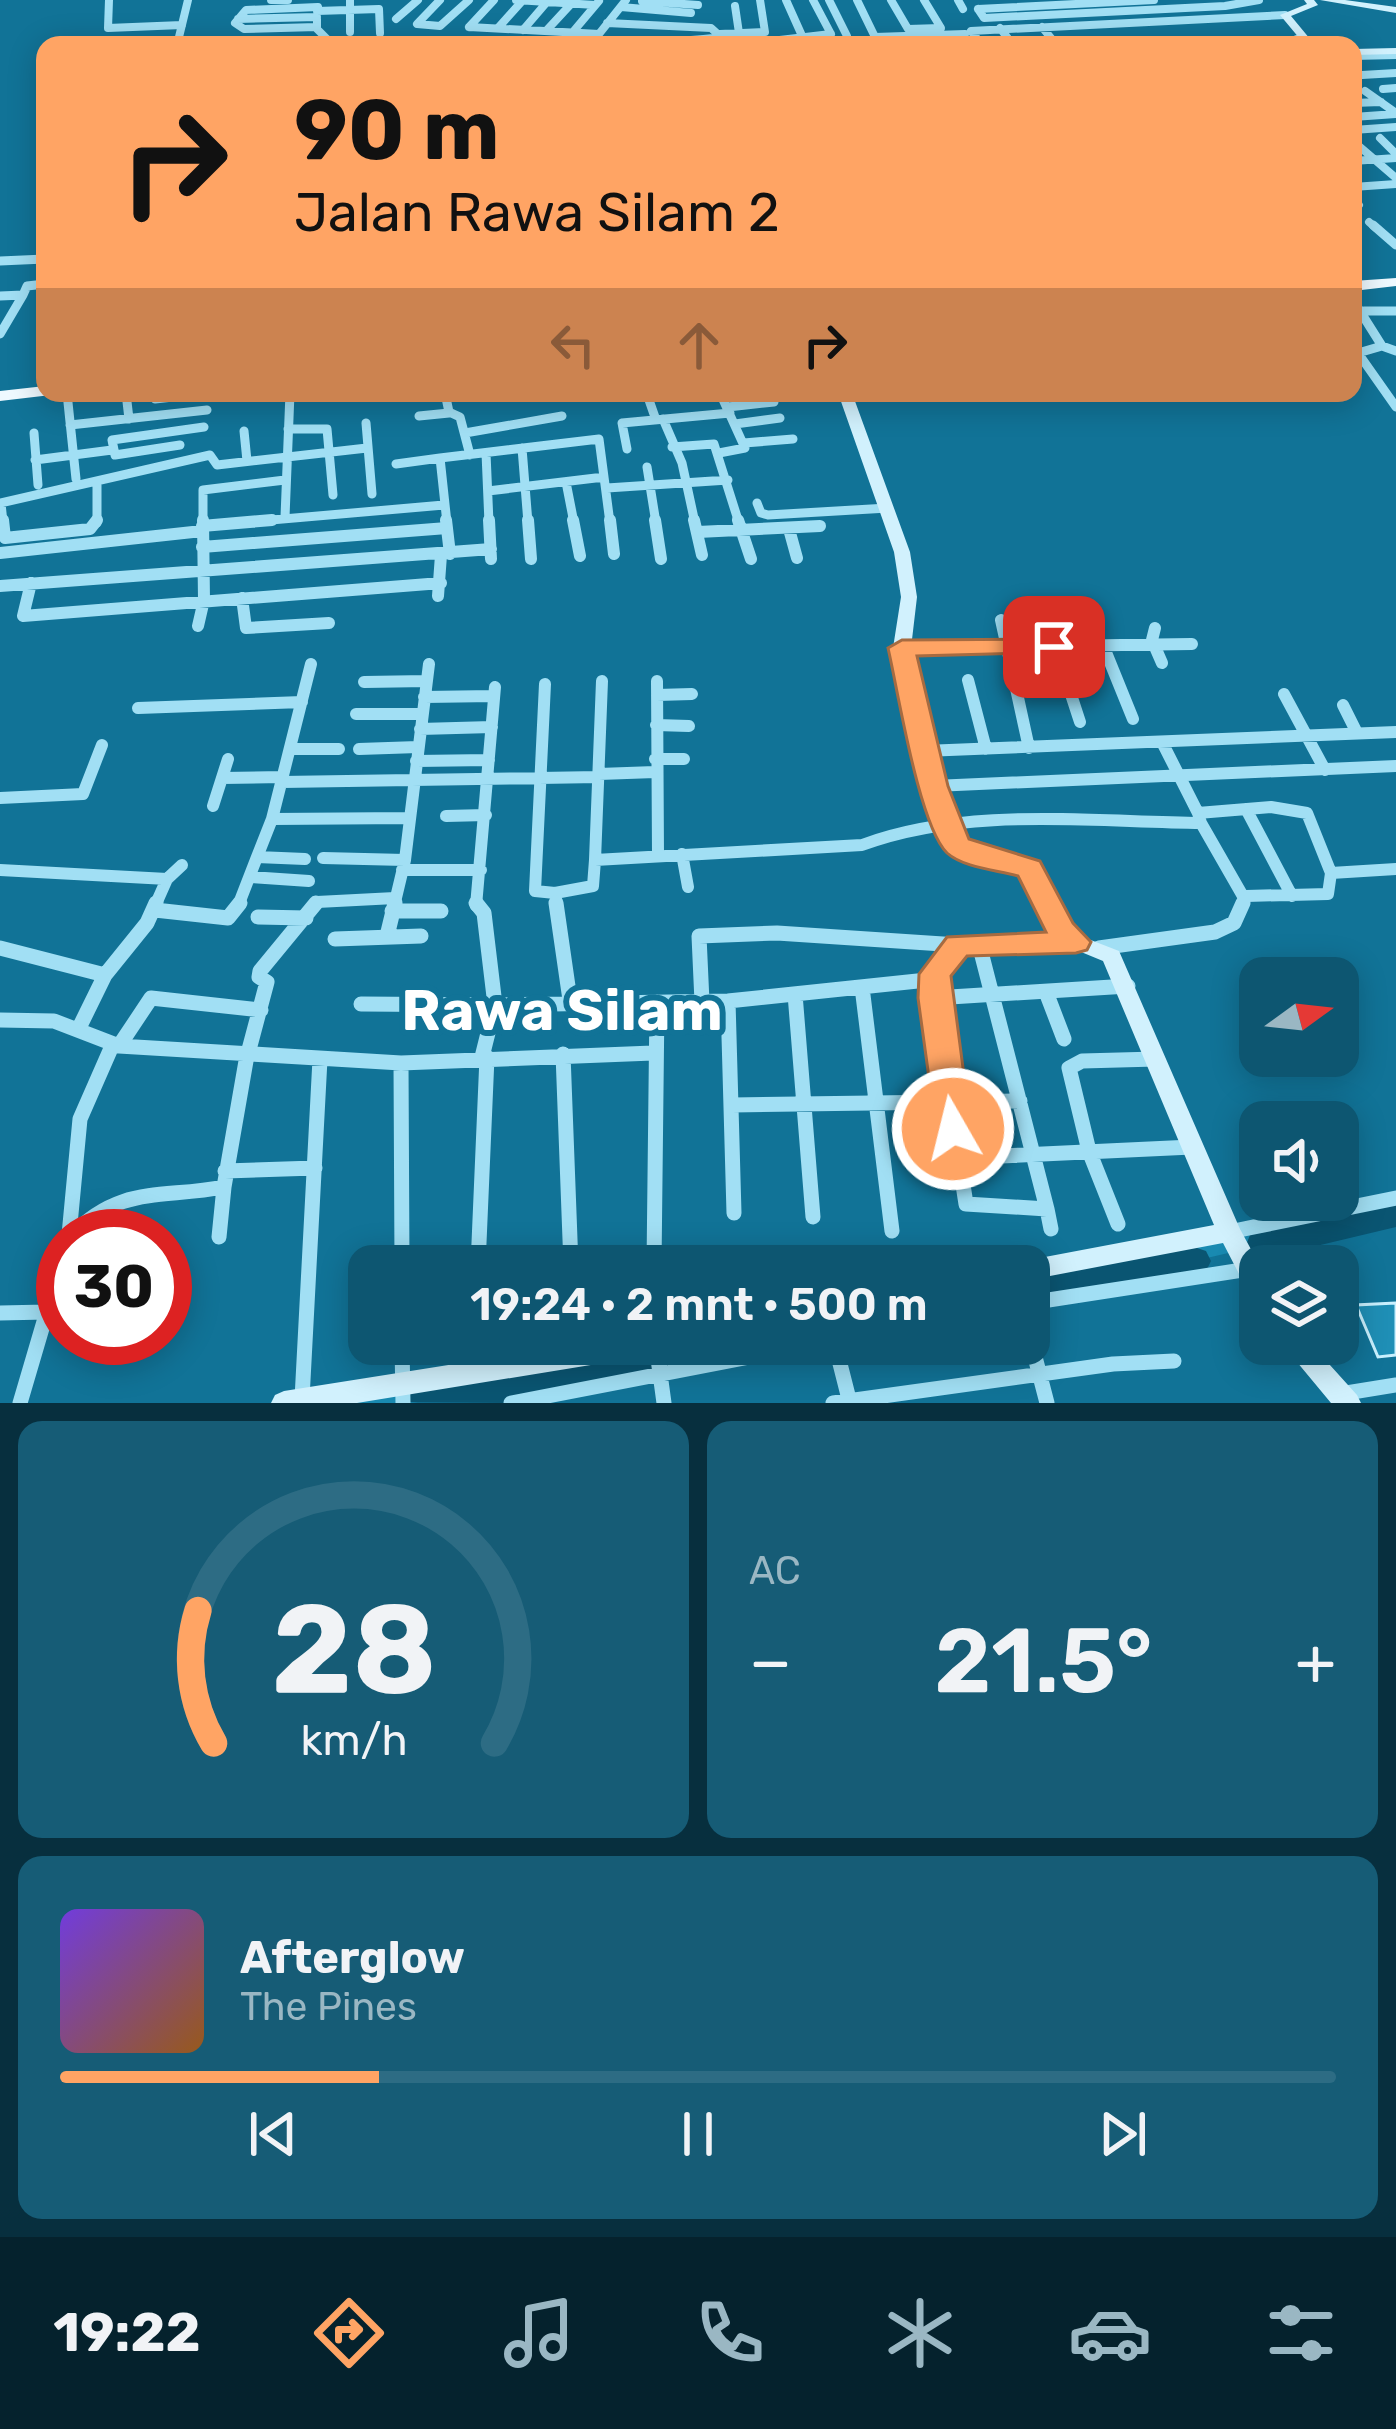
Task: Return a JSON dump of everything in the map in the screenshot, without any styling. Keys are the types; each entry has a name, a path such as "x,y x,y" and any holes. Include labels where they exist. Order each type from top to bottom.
{"main road":[{"path":"1362,285 1396,282"},
{"path":"0,396 36,392"}],"street":[{"path":"109,0 108,28 182,25"},
{"path":"179,36 188,0"},
{"path":"271,0 283,14"},
{"path":"396,19 418,0"},
{"path":"440,0 417,24 441,26 469,0"},
{"path":"494,0 470,27 599,34 620,8"},
{"path":"498,28 520,0 635,9 686,21 722,36 766,31 760,0"},
{"path":"635,9 642,0 700,2"},
{"path":"786,0 802,36"},
{"path":"812,0 831,34 817,36"},
{"path":"829,0 847,36"},
{"path":"857,0 874,36"},
{"path":"890,0 909,30 939,29 924,0"},
{"path":"958,0 963,9"},
{"path":"1154,0 982,5 984,18 1259,0"},
{"path":"523,30 547,2"},
{"path":"686,21 700,2"},
{"path":"1115,2 1138,22"},
{"path":"937,36 1000,28 1285,15 1321,2 1396,10"},
{"path":"546,32 571,4"},
{"path":"350,5 350,32"},
{"path":"572,33 596,5"},
{"path":"317,12 283,14 240,28 235,25 243,11 283,14 379,6 380,33"},
{"path":"735,6 740,34"},
{"path":"620,8 686,21"},
{"path":"899,14 931,13"},
{"path":"1285,15 1302,36"},
{"path":"607,23 686,21"},
{"path":"868,23 884,23"},
{"path":"1042,27 1049,36"},
{"path":"1000,28 1006,36"},
{"path":"969,32 973,36"},
{"path":"1362,54 1393,54"},
{"path":"1362,75 1385,73 1396,81"},
{"path":"1362,91 1396,81"},
{"path":"1374,90 1396,114"},
{"path":"1362,103 1381,102"},
{"path":"1362,116 1396,114"},
{"path":"1362,129 1396,127"},
{"path":"1380,138 1396,156"},
{"path":"1362,149 1396,181"},
{"path":"1362,161 1396,156"},
{"path":"1362,181 1367,186"},
{"path":"1362,186 1396,181"},
{"path":"1369,222 1396,245"},
{"path":"0,262 36,260"},
{"path":"0,335 27,286 36,285"},
{"path":"0,296 23,295"},
{"path":"1382,346 1364,311 1396,311"},
{"path":"0,313 14,312"},
{"path":"1362,353 1382,346 1396,351"},
{"path":"1362,358 1396,407"},
{"path":"68,402 76,479"},
{"path":"127,402 128,419"},
{"path":"112,450 117,455 182,447 174,402"},
{"path":"285,517 290,402"},
{"path":"447,402 449,412"},
{"path":"650,402 682,464 702,555"},
{"path":"719,453 744,449 724,402"},
{"path":"731,415 774,402"},
{"path":"848,402 902,552 909,597 902,648 924,751 947,826 956,845 969,854 1029,868 1061,930 1076,942"},
{"path":"70,425 207,410"},
{"path":"419,416 449,412 460,417 470,455"},
{"path":"627,449 620,424 731,415 780,418"},
{"path":"465,433 562,416"},
{"path":"366,423 372,494"},
{"path":"112,450 116,437 205,427"},
{"path":"289,429 326,427 333,496"},
{"path":"244,430 247,461"},
{"path":"34,433 38,485"},
{"path":"396,464 598,439 614,554"},
{"path":"743,443 793,439"},
{"path":"672,447 711,443 719,453 751,560"},
{"path":"97,484 97,525 4,538 1,503 210,455 218,464 367,448"},
{"path":"522,448 530,559"},
{"path":"35,460 112,450"},
{"path":"0,586 491,554 486,453"},
{"path":"31,583 23,616 204,600 440,590 446,528 440,458"},
{"path":"646,467 661,560"},
{"path":"198,626 204,600 203,490 286,479"},
{"path":"488,491 566,482 647,485 728,480"},
{"path":"566,482 580,556"},
{"path":"757,503 765,514 888,508"},
{"path":"0,553 285,517 444,505"},
{"path":"797,513 797,558"},
{"path":"698,532 820,526"},
{"path":"202,547 446,528"},
{"path":"242,598 246,628 329,623"},
{"path":"1045,615 1080,722"},
{"path":"1000,620 1030,748"},
{"path":"1155,628 1154,644 1162,663"},
{"path":"902,648 1192,644"},
{"path":"1103,645 1133,719"},
{"path":"155,910 228,918 241,902 272,819 311,664"},
{"path":"386,936 404,865 429,664"},
{"path":"968,680 986,749"},
{"path":"545,684 535,891 555,893 593,886 602,681"},
{"path":"364,682 495,691 476,906 484,913 495,1004 484,1057 479,1245"},
{"path":"658,855 657,688 692,694"},
{"path":"1284,694 1325,770"},
{"path":"138,708 302,702"},
{"path":"1343,704 1357,734"},
{"path":"356,714 492,727"},
{"path":"656,725 689,726"},
{"path":"924,751 1396,732"},
{"path":"1162,742 1244,898"},
{"path":"0,798 83,794 102,746"},
{"path":"290,749 339,748"},
{"path":"359,749 489,760"},
{"path":"213,806 228,759"},
{"path":"222,778 413,782 542,778 599,775 684,759"},
{"path":"934,786 1396,766"},
{"path":"596,860 862,845 878,836 947,826 1199,818 1246,809 1304,809 1331,873 1328,894 1244,898"},
{"path":"1246,809 1292,896"},
{"path":"446,816 486,814"},
{"path":"272,819 410,818"},
{"path":"682,854 688,887"},
{"path":"257,857 305,859"},
{"path":"323,858 481,870"},
{"path":"79,1028 105,975 155,910 167,879 182,865"},
{"path":"1331,873 1396,869"},
{"path":"0,870 167,879"},
{"path":"251,877 309,880"},
{"path":"555,893 570,1000"},
{"path":"1099,949 1215,932 1234,923 1244,898"},
{"path":"219,1237 248,1054 268,982 259,977 260,971 322,900 441,911"},
{"path":"258,917 304,919"},
{"path":"702,1002 699,936 777,933 980,948 1076,942 1099,949 1112,956 1128,986 1239,1249"},
{"path":"335,939 421,936"},
{"path":"361,1004 728,1001 924,980 935,974 958,945"},
{"path":"0,948 105,975"},
{"path":"980,948 987,994 1036,1155 1052,1229"},
{"path":"935,974 934,998 967,1204 1047,1209"},
{"path":"934,998 1128,986"},
{"path":"862,987 892,1231"},
{"path":"1046,992 1064,1039"},
{"path":"795,994 813,1217"},
{"path":"72,1209 80,1119 115,1046 151,998 166,996 261,1010"},
{"path":"728,1001 734,1213"},
{"path":"654,1245 657,1002"},
{"path":"0,1020 56,1021 115,1046 320,1059 401,1063 653,1054"},
{"path":"563,1054 570,1245"},
{"path":"320,1059 293,1401 402,1394 518,1365"},
{"path":"1118,1224 1089,1151 1071,1065 1157,1059"},
{"path":"401,1063 401,1245"},
{"path":"732,1105 1020,1101"},
{"path":"958,1158 1192,1147"},
{"path":"94,1209 114,1197 197,1193 225,1179 315,1168"},
{"path":"1276,1245 1396,1198"},
{"path":"1050,1269 1239,1258"},
{"path":"1050,1299 1239,1259"},
{"path":"0,1313 36,1312"},
{"path":"20,1403 36,1347"},
{"path":"839,1365 844,1402 1113,1364 1174,1361"},
{"path":"473,1365 473,1376"},
{"path":"511,1403 632,1365"},
{"path":"659,1365 664,1403"},
{"path":"1039,1365 1047,1403"},
{"path":"1314,1365 1344,1398 1396,1385"}],"shaded area":[{"path":"1396,1198 1396,1214 1263,1245 1239,1245 1239,1251 1194,1261 1050,1287 1050,1266 1279,1221 1359,1221 1359,1205"},
{"path":"523,1365 649,1365 412,1403 289,1403"}],"building":[{"path":"1396,1303 1396,1355 1378,1357 1359,1305"}],"waterway":[{"path":"1262,1245 1396,1214"},
{"path":"1050,1287 1194,1261"},
{"path":"416,1402 643,1366"}],"district":[{"name":"Rawa Silam","path":"562,1010"}],"route":[{"path":"953,1129 934,998 935,974 958,945 1076,942 1061,930 1029,868 969,854 956,845 924,751 902,648 1054,647"}]}
